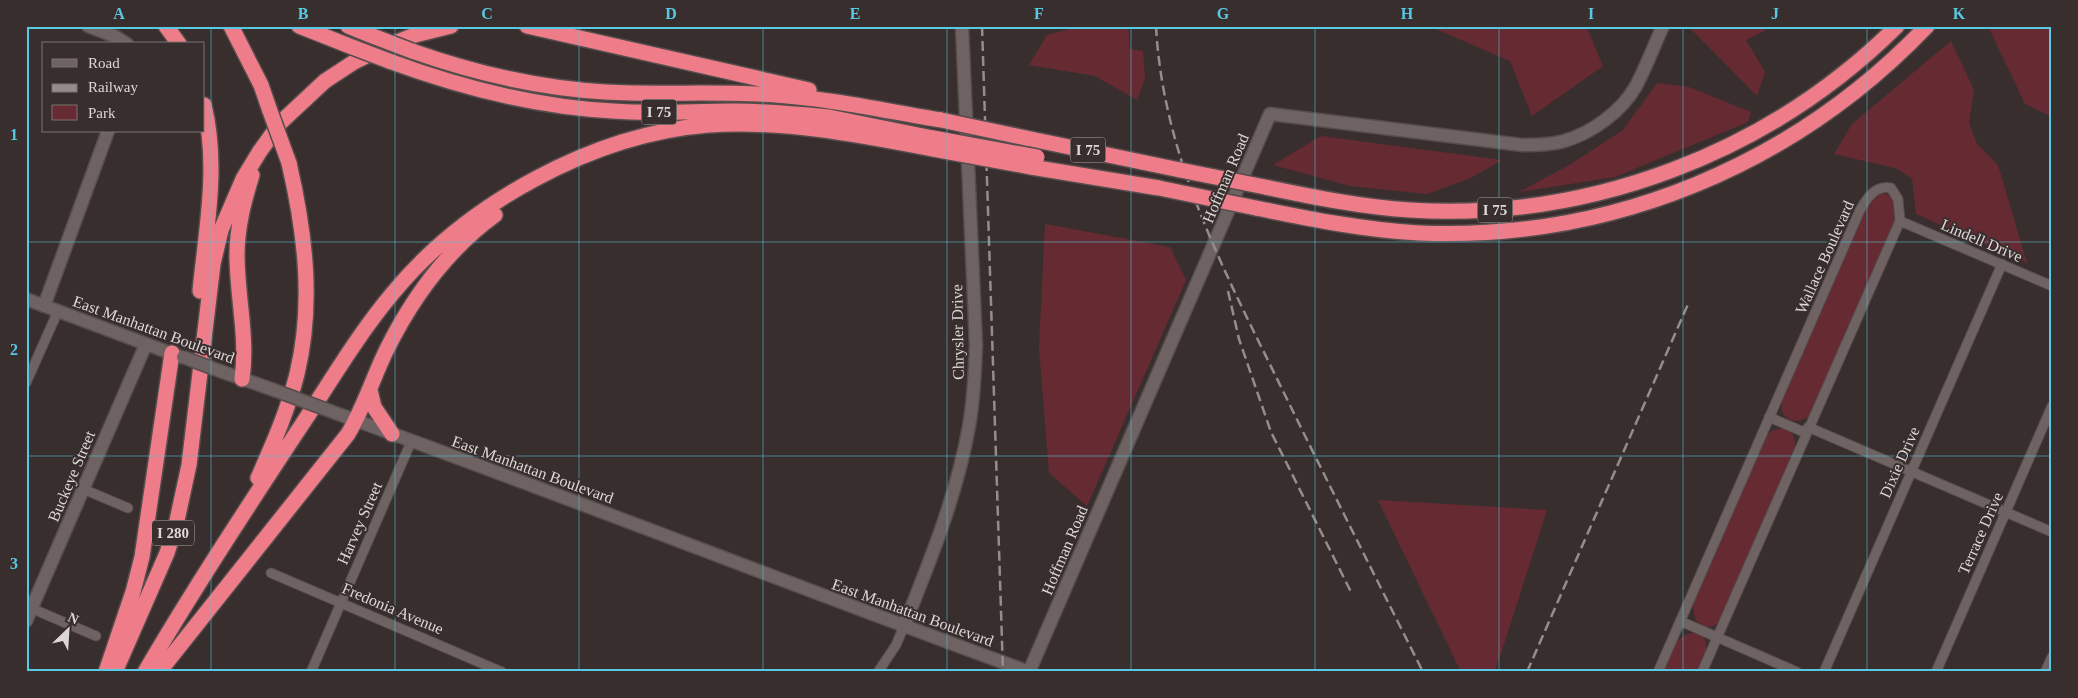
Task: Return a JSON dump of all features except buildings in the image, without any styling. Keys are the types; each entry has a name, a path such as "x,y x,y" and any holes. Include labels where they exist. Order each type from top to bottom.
{"highway":[{"path":"166,26 177,42"},
{"path":"231,26 261,85 289,163 300,209 307,266 301,350 292,391 281,424 245,509"},
{"name":"I 75","path":"299,26 466,88 510,98 549,105 632,112 754,111 811,115 933,143 1336,223 1391,231 1447,234 1502,231 1564,224 1625,210 1705,181 1755,158 1800,132 1866,84 1927,26"},
{"name":"I 75","path":"348,26 412,51 481,72 565,88 621,93 774,95 856,104 1327,200 1383,208 1454,212 1496,210 1552,203 1614,190 1662,175 1718,152 1765,128 1817,94 1862,59 1897,26"},
{"path":"198,385 213,264 221,230 235,194 260,151 281,122 339,72 366,55 402,40 451,26"},
{"path":"527,26 815,92 856,104"},
{"path":"565,26 587,33 605,44"},
{"path":"198,385 196,330 211,165 209,132 205,110"},
{"path":"245,509 372,319 412,270 444,241 479,215 573,160 628,140 658,132 693,127 751,125 799,128 933,143"},
{"path":"159,672 334,452 356,421 386,351 414,300 440,266 481,225 527,192 577,167 625,147 671,136 693,127"},
{"path":"242,379 244,348 237,265 238,235 243,207 260,151"},
{"path":"106,672 140,566 178,355"},
{"name":"I 280","path":"115,672 167,553 176,525 189,465 198,385"},
{"path":"370,390 374,407 392,434"},
{"name":"I 280","path":"144,672 245,509"}],"street":[{"path":"88,26 124,42"},
{"name":"Chrysler Drive","path":"904,626 950,504 962,459 974,397 976,346 962,26"},
{"name":"Hoffman Road","path":"1029,672 1270,114 1522,145 1565,141 1597,126 1609,117 1629,96 1639,79 1662,26"},
{"path":"44,306 108,132"},
{"name":"Wallace Boulevard","path":"1658,672 1865,202 1875,190 1891,188 1898,199 1900,221"},
{"path":"1702,672 1900,221"},
{"name":"Lindell Drive","path":"1900,221 2052,286"},
{"name":"Dixie Drive","path":"1824,672 2002,264"},
{"name":"East Manhattan Boulevard","path":"26,299 1029,672"},
{"path":"26,382 58,311"},
{"name":"Buckeye Street","path":"26,621 29,607 146,344"},
{"name":"Terrace Drive","path":"1936,672 2052,406"},
{"path":"1770,417 1911,471 2052,532"},
{"name":"Harvey Street","path":"311,672 411,442"},
{"path":"83,489 128,508"},
{"name":"Fredonia Avenue","path":"271,573 502,672"},
{"path":"29,607 96,636"},
{"path":"1680,621 1796,672"},
{"path":"878,672 896,645 904,626"},
{"path":"2045,672 2052,657"}],"green space":[{"path":"1071,26 1128,26 1130,49 1143,51 1145,78 1137,100 1095,76 1029,65 1047,35 1069,29"},
{"path":"1429,26 1586,26 1603,66 1532,116 1510,61"},
{"path":"1688,26 1774,26 1746,40 1765,72 1757,96"},
{"path":"1988,26 2052,26 2052,117 2025,104"},
{"path":"1951,41 1974,90 1969,123 1977,144 1998,165 2027,263 1916,214 1912,178 1895,168 1834,154 1852,124"},
{"path":"1657,83 1689,87 1751,112 1748,122 1615,177 1519,192 1571,164 1623,130"},
{"path":"1321,136 1502,160 1471,178 1427,194 1350,186 1273,165"},
{"path":"1884,193 1894,198 1896,217 1893,229 1811,414 1799,421 1789,419 1782,411 1783,398 1864,213 1876,196"},
{"path":"1045,224 1170,247 1186,280 1087,506 1049,473 1039,347"},
{"path":"1783,428 1793,435 1794,454 1720,622 1710,627 1704,626 1695,619 1693,604 1765,438 1772,431"},
{"path":"1378,500 1547,510 1495,672 1461,672"},
{"path":"1694,633 1702,635 1706,644 1706,653 1698,672 1663,672 1673,647 1682,637"}],"railway":[{"path":"982,26 1003,672"},
{"path":"1156,26 1161,75 1171,123 1184,169 1201,214 1240,303 1423,672"},
{"path":"1228,291 1239,339 1271,432 1352,594"},
{"path":"1527,672 1689,302"}]}
